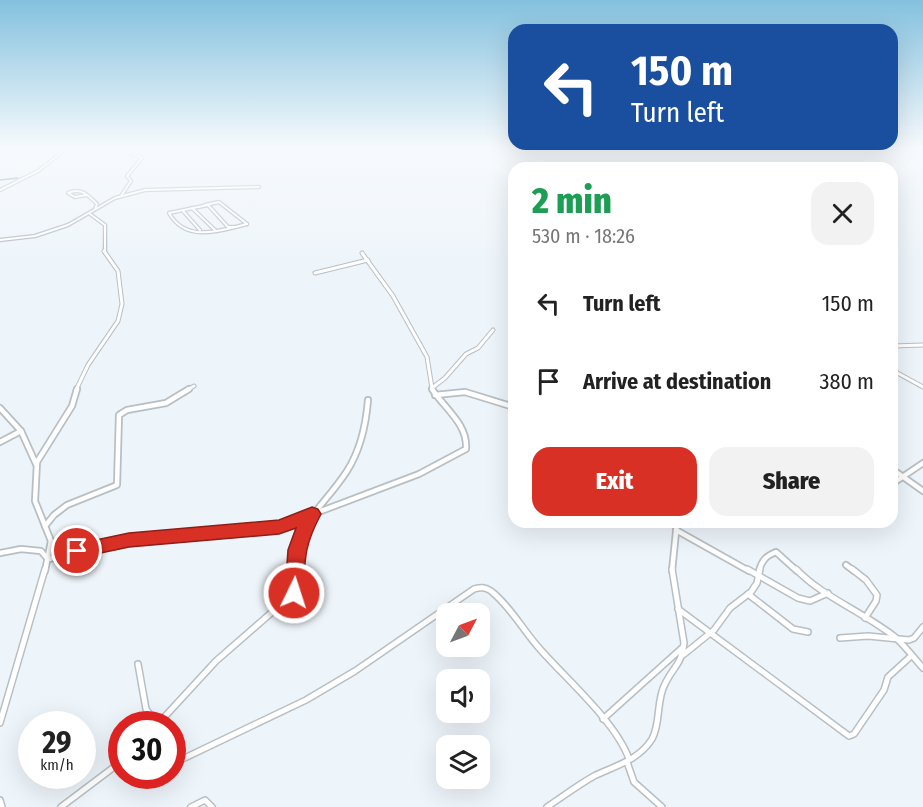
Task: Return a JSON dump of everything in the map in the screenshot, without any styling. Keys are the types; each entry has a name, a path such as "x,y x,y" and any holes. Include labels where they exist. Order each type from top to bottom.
{"street":[{"path":"121,196 129,185"},
{"path":"0,240 38,235 75,222 121,196 160,189 259,188"},
{"path":"87,195 75,197 68,193 80,189 87,195 97,204"},
{"path":"97,204 107,202"},
{"path":"219,202 248,225 190,233 184,231 169,213 204,205 219,202"},
{"path":"95,210 97,204"},
{"path":"204,205 208,205 228,227 234,227"},
{"path":"192,208 217,231"},
{"path":"183,211 201,231"},
{"path":"37,465 72,406 74,394 88,365 118,321 122,304 118,271 104,251 105,225 90,214"},
{"path":"48,559 129,540 279,527 419,474 466,448 468,442 460,425 435,395 432,388 427,357 393,296 362,254"},
{"path":"315,273 368,260"},
{"path":"432,388 445,378 464,357 478,348 493,330"},
{"path":"898,346 923,345"},
{"path":"898,373 923,387"},
{"path":"45,527 56,513 117,485 118,415 127,410 166,404 194,386"},
{"path":"435,395 446,391 467,392 508,405"},
{"path":"170,711 216,661 292,597 297,550 303,530 326,495 344,476 354,458 366,420 368,400"},
{"path":"0,408 6,412 14,428 21,431 37,465 35,501 51,541 48,559 0,723"},
{"path":"0,442 21,431"},
{"path":"898,480 923,464"},
{"path":"898,474 923,490"},
{"path":"547,807 593,777 642,752 653,737 664,685 679,665 684,643 671,566 676,530 805,601 828,593"},
{"path":"0,553 21,549 38,550 48,559"},
{"path":"603,719 682,652 710,633 726,612 758,583 760,563 766,556 776,552 808,582 896,639 910,657 923,668"},
{"path":"846,565 866,580 877,595 876,601 865,618"},
{"path":"186,757 306,700 355,671 480,587 487,588 509,610 538,647 603,719 624,745 628,760 627,773 632,781 662,807"},
{"path":"748,594 793,629 808,633"},
{"path":"678,609 849,736 854,734 881,694 888,677 910,657"},
{"path":"840,638 862,636 914,638 923,627"},
{"path":"138,664 148,711"},
{"path":"61,807 108,772"},
{"path":"0,800 2,807"},
{"path":"191,807 205,800 212,807"}],"route":[{"path":"77,551 129,540 279,527 312,514 303,530 297,550 294,593"}]}
